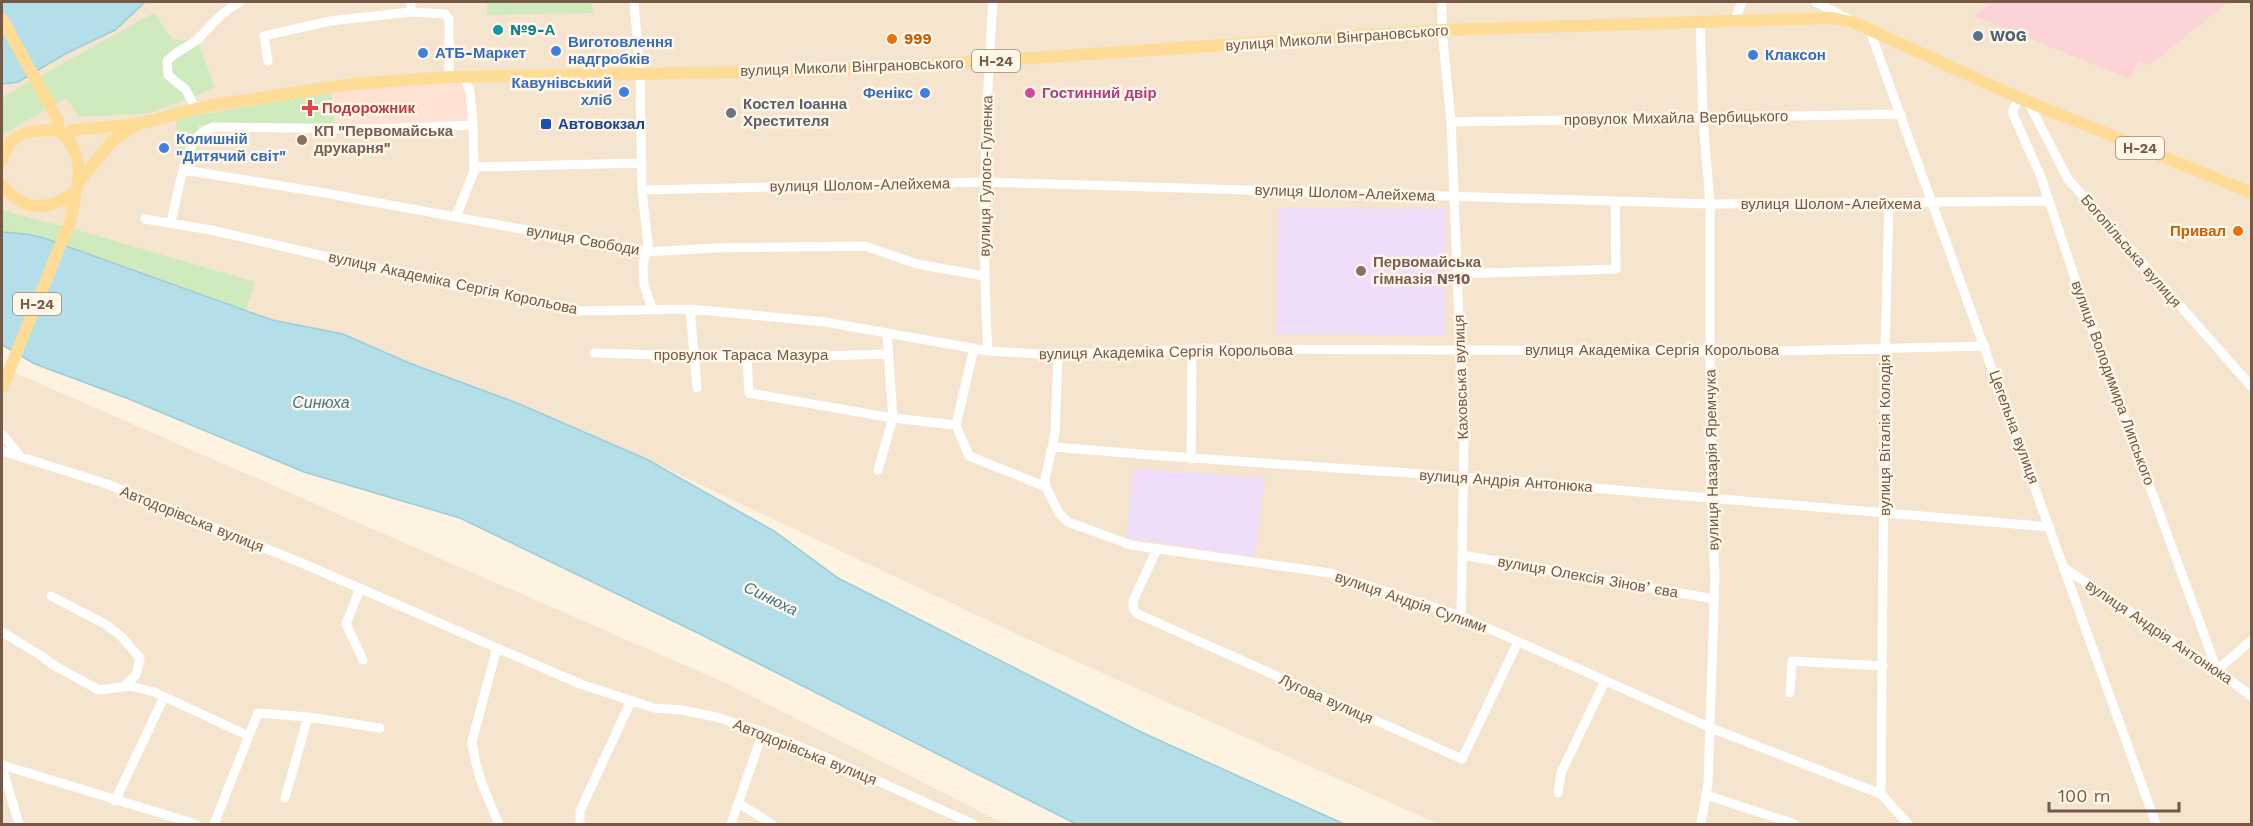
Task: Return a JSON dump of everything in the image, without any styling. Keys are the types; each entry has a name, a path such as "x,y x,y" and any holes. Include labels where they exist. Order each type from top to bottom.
{"main road":[{"name":"вулиця Миколи Вінграновського","path":"61,132 139,124 196,109 352,84 449,77 640,72 809,71 1442,30 1824,18 1855,23"},
{"path":"2,19 53,111 61,132"},
{"name":"Н-24","path":"1855,23 2023,100 2252,193"},
{"name":"вулиця Миколи Вінграновського","path":"78,187 112,141 139,124"},
{"name":"Н-24","path":"2,161 4,151 13,139 33,130 61,132 77,156 78,187 71,219 2,388"},
{"name":"Н-24","path":"2,185 21,203 36,206 51,206 66,199 78,187"}],"street":[{"path":"196,109 186,90 168,75 167,61 173,54 197,40 210,23 240,2"},
{"path":"634,2 640,72 642,189 648,245 643,264 644,285 652,308"},
{"name":"вулиця Гулого-Гуленка","path":"988,351 984,276 985,182 993,2"},
{"name":"Каховська вулиця","path":"1442,2 1442,30 1451,122 1461,349 1463,477 1461,616"},
{"path":"1734,22 1742,2"},
{"path":"1819,2 1855,23"},
{"path":"268,61 264,36 330,21 411,7 445,14 449,19 449,77"},
{"name":"вулиця Назарія Яремчука","path":"1700,22 1703,118 1710,204 1714,599 1711,728 1706,795 1701,825"},
{"name":"Цегельна вулиця","path":"1870,31 2156,825"},
{"path":"456,217 474,171 470,91 463,77"},
{"name":"вулиця Володимира Липського","path":"2023,100 2012,112 2041,177 2091,326 2217,670"},
{"name":"Богопільська вулиця","path":"2023,100 2068,179 2252,387"},
{"name":"провулок Михайла Вербицького","path":"1451,122 1901,114"},
{"path":"171,222 194,141 203,131 213,127 376,129 473,124"},
{"path":"474,167 641,164"},
{"name":"вулиця Свободи","path":"184,170 646,252 714,248 865,246 917,264 984,276"},
{"name":"вулиця Шолом-Алейхема","path":"642,189 985,182 1710,204 1933,204 2049,201"},
{"path":"1457,274 1616,269 1615,201"},
{"name":"вулиця Віталія Колодія","path":"1881,794 1885,348 1889,204"},
{"name":"вулиця Академіка Сергія Корольова","path":"145,219 171,222 427,280 578,311 690,309 825,322 988,351 1058,356 1192,350 1710,351 1984,346"},
{"path":"690,309 697,388"},
{"path":"878,470 893,418 887,334"},
{"path":"974,348 956,425 969,456 1046,487 1054,447 1058,356"},
{"path":"1191,459 1192,350"},
{"name":"провулок Тараса Мазура","path":"594,353 747,358 889,354"},
{"path":"747,358 749,393 893,418 956,425"},
{"path":"2,434 21,457"},
{"name":"вулиця Андрія Антонюка","path":"1054,447 1712,497 2050,527"},
{"name":"Автодорівська вулиця","path":"2,451 107,484 360,588 580,684 654,708 682,710 716,717 763,732 825,757 973,825"},
{"name":"вулиця Андрія Сулими","path":"1046,487 1059,513 1068,522 1131,545 1330,573 1461,616 1711,728 1881,794 1908,825"},
{"name":"Лугова вулиця","path":"1157,549 1133,601 1133,609 1138,614 1462,759 1518,642"},
{"name":"вулиця Олексія Зіновʼєва","path":"1462,555 1714,599"},
{"name":"вулиця Андрія Антонюка","path":"2065,569 2217,670 2252,697"},
{"path":"360,588 346,624 363,660"},
{"path":"51,596 105,624 121,636 140,658 136,675 123,686"},
{"path":"2,632 55,666 99,690 131,686 164,697 249,736"},
{"path":"2217,670 2252,640"},
{"path":"498,648 472,741 482,785 499,825"},
{"path":"1790,693 1792,661 1883,666"},
{"path":"1558,793 1561,773 1605,681"},
{"path":"116,801 164,697"},
{"path":"580,825 579,811 631,700"},
{"path":"214,825 258,713 308,717 380,728"},
{"path":"285,798 308,717"},
{"path":"732,825 763,732"},
{"path":"2,766 196,825"},
{"path":"2,766 19,825"},
{"path":"1706,795 1795,825"},
{"path":"740,804 772,825"}],"shaded area":[{"path":"145,2 2251,2 2251,824 1438,824 1027,639 646,459 517,403 409,363 343,334 272,320 16,232 2,232 2,84 18,82 65,54 115,30"},
{"path":"1992,2 2228,2 2150,65 2139,60 2130,79 1974,16"},
{"path":"461,83 467,93 472,122 336,126 333,93 385,87"},
{"name":"Первомайська гімназія №10","path":"1278,208 1446,209 1445,336 1276,334"},
{"path":"2,367 730,685 1005,824 2,824"},
{"path":"1133,468 1265,478 1254,557 1126,538"}],"green space":[{"path":"487,2 592,2 593,13 487,15"},
{"path":"154,13 172,39 198,42 215,88 150,113 79,117 66,98 2,135 2,97"},
{"path":"331,92 335,127 199,125 198,159 179,159 176,119"},
{"path":"2,210 255,282 246,310 75,248 26,234 2,232"}],"water":[{"path":"2,2 145,2 115,30 65,54 18,82 2,84"},
{"name":"Синюха","path":"2,232 44,238 272,320 343,334 409,363 517,403 646,459 774,531 838,578 1141,732 1344,824 1076,824 700,634 460,518 304,472 129,399 35,364 2,345"}],"place":[{"name":"№9-А","path":"498,30"},
{"name":"WOG","path":"1978,36"},
{"name":"999","path":"892,39"},
{"name":"Виготовлення надгробків","path":"556,51"},
{"name":"АТБ-Маркет","path":"423,53"},
{"name":"Клаксон","path":"1753,55"},
{"name":"Кавунівський хліб","path":"624,92"},
{"name":"Фенікс","path":"925,93"},
{"name":"Гостинний двір","path":"1030,93"},
{"name":"Подорожник","path":"310,108"},
{"name":"Костел Іоанна Хрестителя","path":"731,113"},
{"name":"Автовокзал","path":"546,124"},
{"name":"КП \"Первомайська друкарня\"","path":"302,140"},
{"name":"Колишній \"Дитячий світ\"","path":"164,148"},
{"name":"Привал","path":"2238,231"},
{"name":"Первомайська гімназія №10","path":"1361,271"}]}
